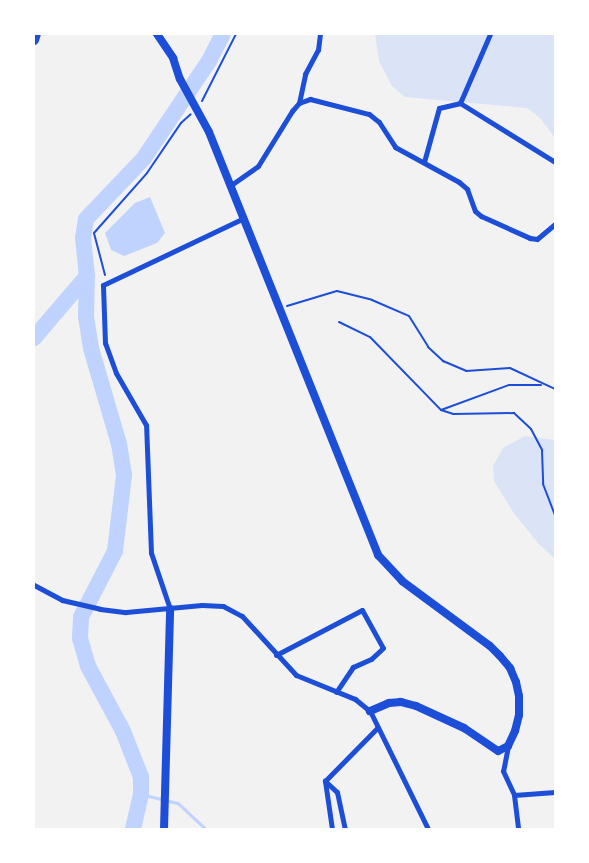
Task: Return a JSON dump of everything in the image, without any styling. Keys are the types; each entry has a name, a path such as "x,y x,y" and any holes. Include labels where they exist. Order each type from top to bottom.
{"highway":[{"path":"34,40 36,34"}],"street":[{"path":"157,34 173,58 180,79 196,106 231,185 378,555 402,581 490,646 510,668 518,690 519,715 508,746 504,771 514,795 518,829"},
{"path":"299,103 305,74 318,50 320,34"},
{"path":"460,103 490,34"},
{"path":"231,185 258,166 292,111 299,103 310,99 369,114 378,122 395,147 459,182 467,189 475,211 481,216 530,238 537,238 555,224"},
{"path":"424,162 439,108 460,103 555,162"},
{"path":"164,829 170,609 151,553 146,425 116,373 104,343 103,285 244,218"},
{"path":"34,585 62,600 100,609 126,612 223,606 242,616 296,675 355,699 370,711 428,829"},
{"path":"276,655 362,610 383,648 371,659 353,667 336,692"},
{"path":"370,711 381,705 401,702 416,706 464,728 498,751 508,746"},
{"path":"324,781 377,728"},
{"path":"324,781 332,829"},
{"path":"324,781 337,792 345,829"},
{"path":"514,795 555,792"}],"path":[{"path":"107,282 94,232 147,173 181,123 196,106 236,34"},
{"path":"280,308 337,291 372,300 409,316 428,347 443,361 466,370 510,368 555,389"},
{"path":"339,322 370,337 441,410 453,414 514,413 531,429 542,450 543,484 555,516"},
{"path":"441,410 509,385 544,385"}],"shaded area":[{"path":"375,34 555,34 555,138 540,118 527,108 405,97 392,86 379,61"},
{"path":"525,436 555,440 555,559 538,543 513,512 494,481 493,466 503,448"}],"water":[{"path":"150,197 165,233 157,243 124,256 111,250 105,233 135,203"}],"waterway":[{"path":"133,829 141,794 141,777 123,731 88,666 80,638 81,617 115,551 124,475 119,444 91,348 86,316 87,276 83,238 86,219 144,158 209,61 223,34"},
{"path":"34,338 87,276"},
{"path":"141,794 178,803 206,829"}]}
